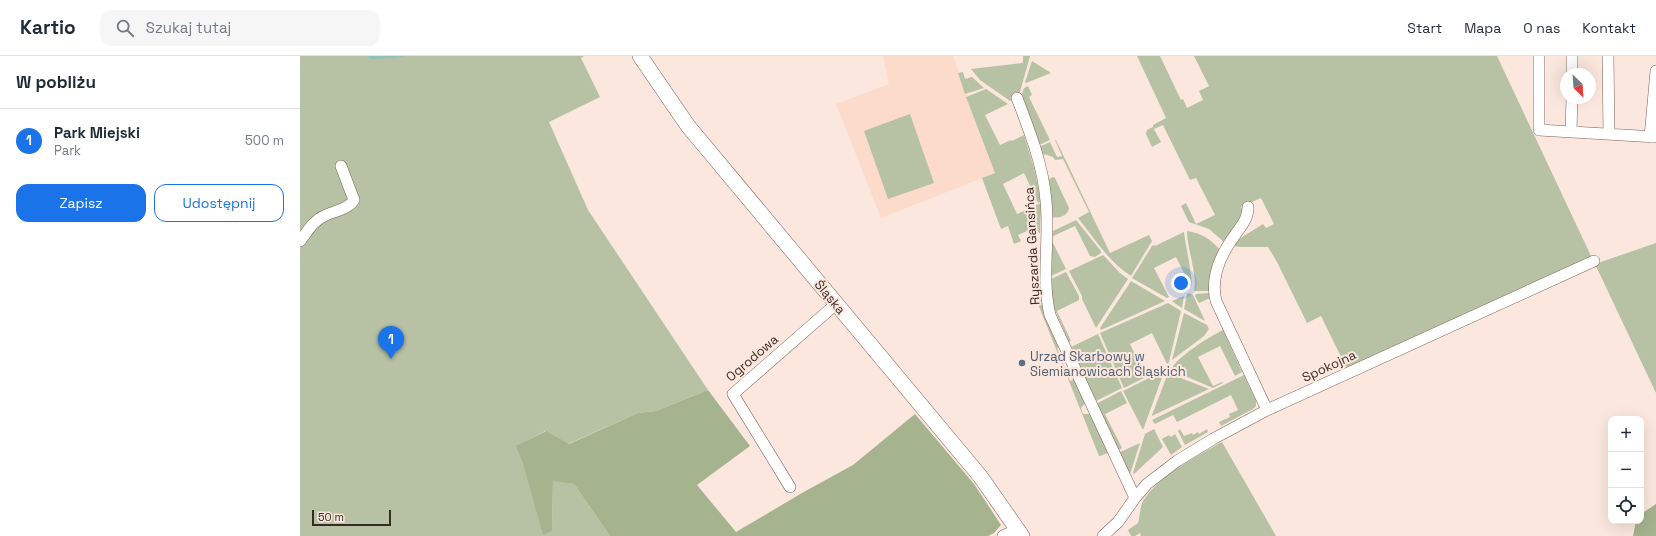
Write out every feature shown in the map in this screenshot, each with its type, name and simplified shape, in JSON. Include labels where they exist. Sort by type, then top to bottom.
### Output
[{"type":"main road","name":"Śląska","points":[[640,56],[688,126],[980,476],[1020,533]]},
{"type":"street","points":[[1539,56],[1539,130],[1653,137],[1656,71]]},
{"type":"street","points":[[1572,56],[1572,68]]},
{"type":"street","points":[[1608,56],[1608,134]]},
{"type":"street","name":"Ryszarda Gansińca","points":[[1017,98],[1036,148],[1045,194],[1047,227],[1046,295],[1050,315],[1135,498]]},
{"type":"street","points":[[1571,131],[1572,104]]},
{"type":"street","points":[[300,241],[311,226],[322,216],[351,205],[354,200],[341,166]]},
{"type":"street","points":[[1248,207],[1246,220],[1234,236],[1221,258],[1214,278],[1213,290],[1216,301],[1267,410]]},
{"type":"street","name":"Spokojna","points":[[1103,536],[1118,522],[1147,484],[1177,461],[1213,439],[1267,410],[1594,261]]},
{"type":"street","name":"Ogrodowa","points":[[790,486],[732,394],[836,304]]},
{"type":"street","points":[[1003,536],[1020,533]]},
{"type":"shaded area","points":[[883,56],[953,56],[995,173],[881,218],[836,104],[889,84]]},
{"type":"green space","points":[[300,56],[584,56],[581,58],[600,97],[549,122],[588,210],[708,390],[656,411],[638,413],[568,444],[545,431],[517,446],[552,530],[553,480],[574,484],[610,536],[300,536]]},
{"type":"green space","points":[[1023,56],[1030,56],[1020,92],[1010,101],[980,80],[971,69],[1023,63]]},
{"type":"green space","points":[[1137,56],[1160,56],[1181,100],[1183,99],[1187,108],[1203,100],[1199,91],[1209,86],[1194,56],[1497,56],[1591,256],[1347,369],[1321,316],[1307,323],[1268,247],[1234,246],[1239,239],[1263,224],[1266,228],[1274,224],[1261,198],[1241,207],[1244,215],[1224,242],[1209,229],[1189,222],[1181,206],[1186,203],[1196,224],[1215,215],[1196,178],[1190,180],[1163,125],[1154,129],[1161,142],[1152,147],[1146,134],[1147,130],[1166,118]]},
{"type":"green space","points":[[1032,61],[1051,73],[1026,83],[1025,82]]},
{"type":"green space","points":[[963,72],[965,79],[972,77],[984,88],[965,94],[958,73]]},
{"type":"green space","points":[[1028,86],[1032,95],[1029,97],[1050,140],[1039,145],[1022,94],[1024,88]]},
{"type":"green space","points":[[986,89],[1008,104],[985,115],[1000,145],[1024,135],[1034,168],[1041,201],[1038,203],[1024,173],[1003,184],[1017,214],[1041,203],[1040,233],[1036,227],[1018,235],[1021,241],[1014,244],[1008,226],[1001,229],[982,178],[995,173],[966,97]]},
{"type":"green space","points":[[910,114],[934,183],[888,199],[864,131]]},
{"type":"green space","points":[[1055,140],[1110,253],[1149,235],[1152,241],[1131,276],[1109,257],[1078,218],[1089,212],[1063,159],[1055,160],[1053,157],[1044,154],[1043,157],[1039,147],[1050,142],[1057,157],[1062,156]]},
{"type":"green space","points":[[1053,177],[1055,178],[1069,208],[1065,215],[1057,218],[1051,217],[1049,179]]},
{"type":"green space","points":[[1076,220],[1101,251],[1101,253],[1095,257],[1090,256],[1075,226],[1051,237],[1053,231]]},
{"type":"green space","points":[[1187,231],[1197,233],[1205,237],[1220,250],[1211,277],[1209,291],[1194,291],[1195,278]]},
{"type":"green space","points":[[1184,232],[1192,284],[1191,287],[1176,257],[1154,268],[1169,297],[1167,298],[1132,278],[1152,246],[1155,246]]},
{"type":"green space","points":[[1051,239],[1066,269],[1051,276]]},
{"type":"green space","points":[[1656,243],[1656,393],[1595,264]]},
{"type":"green space","points":[[1103,255],[1120,273],[1128,279],[1096,328],[1069,271]]},
{"type":"green space","points":[[1066,272],[1079,296],[1079,300],[1057,311],[1071,341],[1069,342],[1052,303],[1051,279]]},
{"type":"green space","points":[[1131,281],[1165,301],[1101,330],[1100,328]]},
{"type":"green space","points":[[1038,293],[1061,346],[1057,348],[1070,381],[1076,379],[1086,402],[1081,408],[1083,414],[1091,414],[1108,453],[1099,456],[1034,294]]},
{"type":"green space","points":[[1189,293],[1193,295],[1205,321],[1184,309],[1187,294]]},
{"type":"green space","points":[[1209,293],[1210,298],[1199,303],[1195,296],[1196,294]]},
{"type":"green space","points":[[1184,296],[1182,308],[1172,301]]},
{"type":"green space","points":[[1168,303],[1181,311],[1169,362],[1167,364],[1152,333],[1130,344],[1145,375],[1155,370],[1156,372],[1124,388],[1100,333]]},
{"type":"green space","points":[[1184,313],[1207,325],[1209,329],[1204,336],[1172,360]]},
{"type":"green space","points":[[1223,330],[1242,372],[1235,376],[1220,346],[1198,357],[1213,386],[1222,382],[1223,383],[1213,388],[1171,370],[1186,353]]},
{"type":"green space","points":[[1098,334],[1122,388],[1096,401],[1071,347]]},
{"type":"green space","points":[[1163,371],[1164,372],[1143,430],[1123,391]]},
{"type":"green space","points":[[1168,373],[1209,389],[1152,416],[1152,415]]},
{"type":"green space","points":[[1244,375],[1256,401],[1256,406],[1221,426],[1219,422],[1230,417],[1229,414],[1238,410],[1231,395],[1177,422],[1173,415],[1155,424],[1152,420]]},
{"type":"green space","points":[[708,390],[750,446],[697,485],[736,532],[853,465],[915,414],[974,484],[1001,525],[994,533],[988,536],[610,536],[574,484],[553,481],[552,531],[543,535],[523,463],[516,446],[546,431],[569,444],[638,413],[656,411]]},
{"type":"green space","points":[[1121,391],[1127,403],[1105,414],[1122,448],[1117,451],[1096,404]]},
{"type":"green space","points":[[1154,429],[1163,447],[1134,474],[1133,473],[1145,434]]},
{"type":"green space","points":[[1180,429],[1184,436],[1192,433],[1193,435],[1198,432],[1199,434],[1207,429],[1208,432],[1185,445],[1178,431]]},
{"type":"green space","points":[[1175,434],[1182,447],[1171,455],[1162,439],[1169,435],[1171,437]]},
{"type":"green space","points":[[1222,442],[1276,536],[1141,536],[1140,533],[1135,536],[1131,536],[1128,530],[1138,523],[1142,503],[1150,492],[1179,467]]},
{"type":"green space","points":[[1140,443],[1130,474],[1129,474],[1118,453]]},
{"type":"green space","points":[[1656,504],[1656,536],[1633,536],[1635,524],[1644,524],[1644,512]]},
{"type":"water","points":[[367,56],[404,56],[371,59]]},
{"type":"place","name":"Park Miejski","points":[[391,359]]},
{"type":"place","name":"Urząd Skarbowy w Siemianowicach Śląskich","points":[[1022,363]]}]
